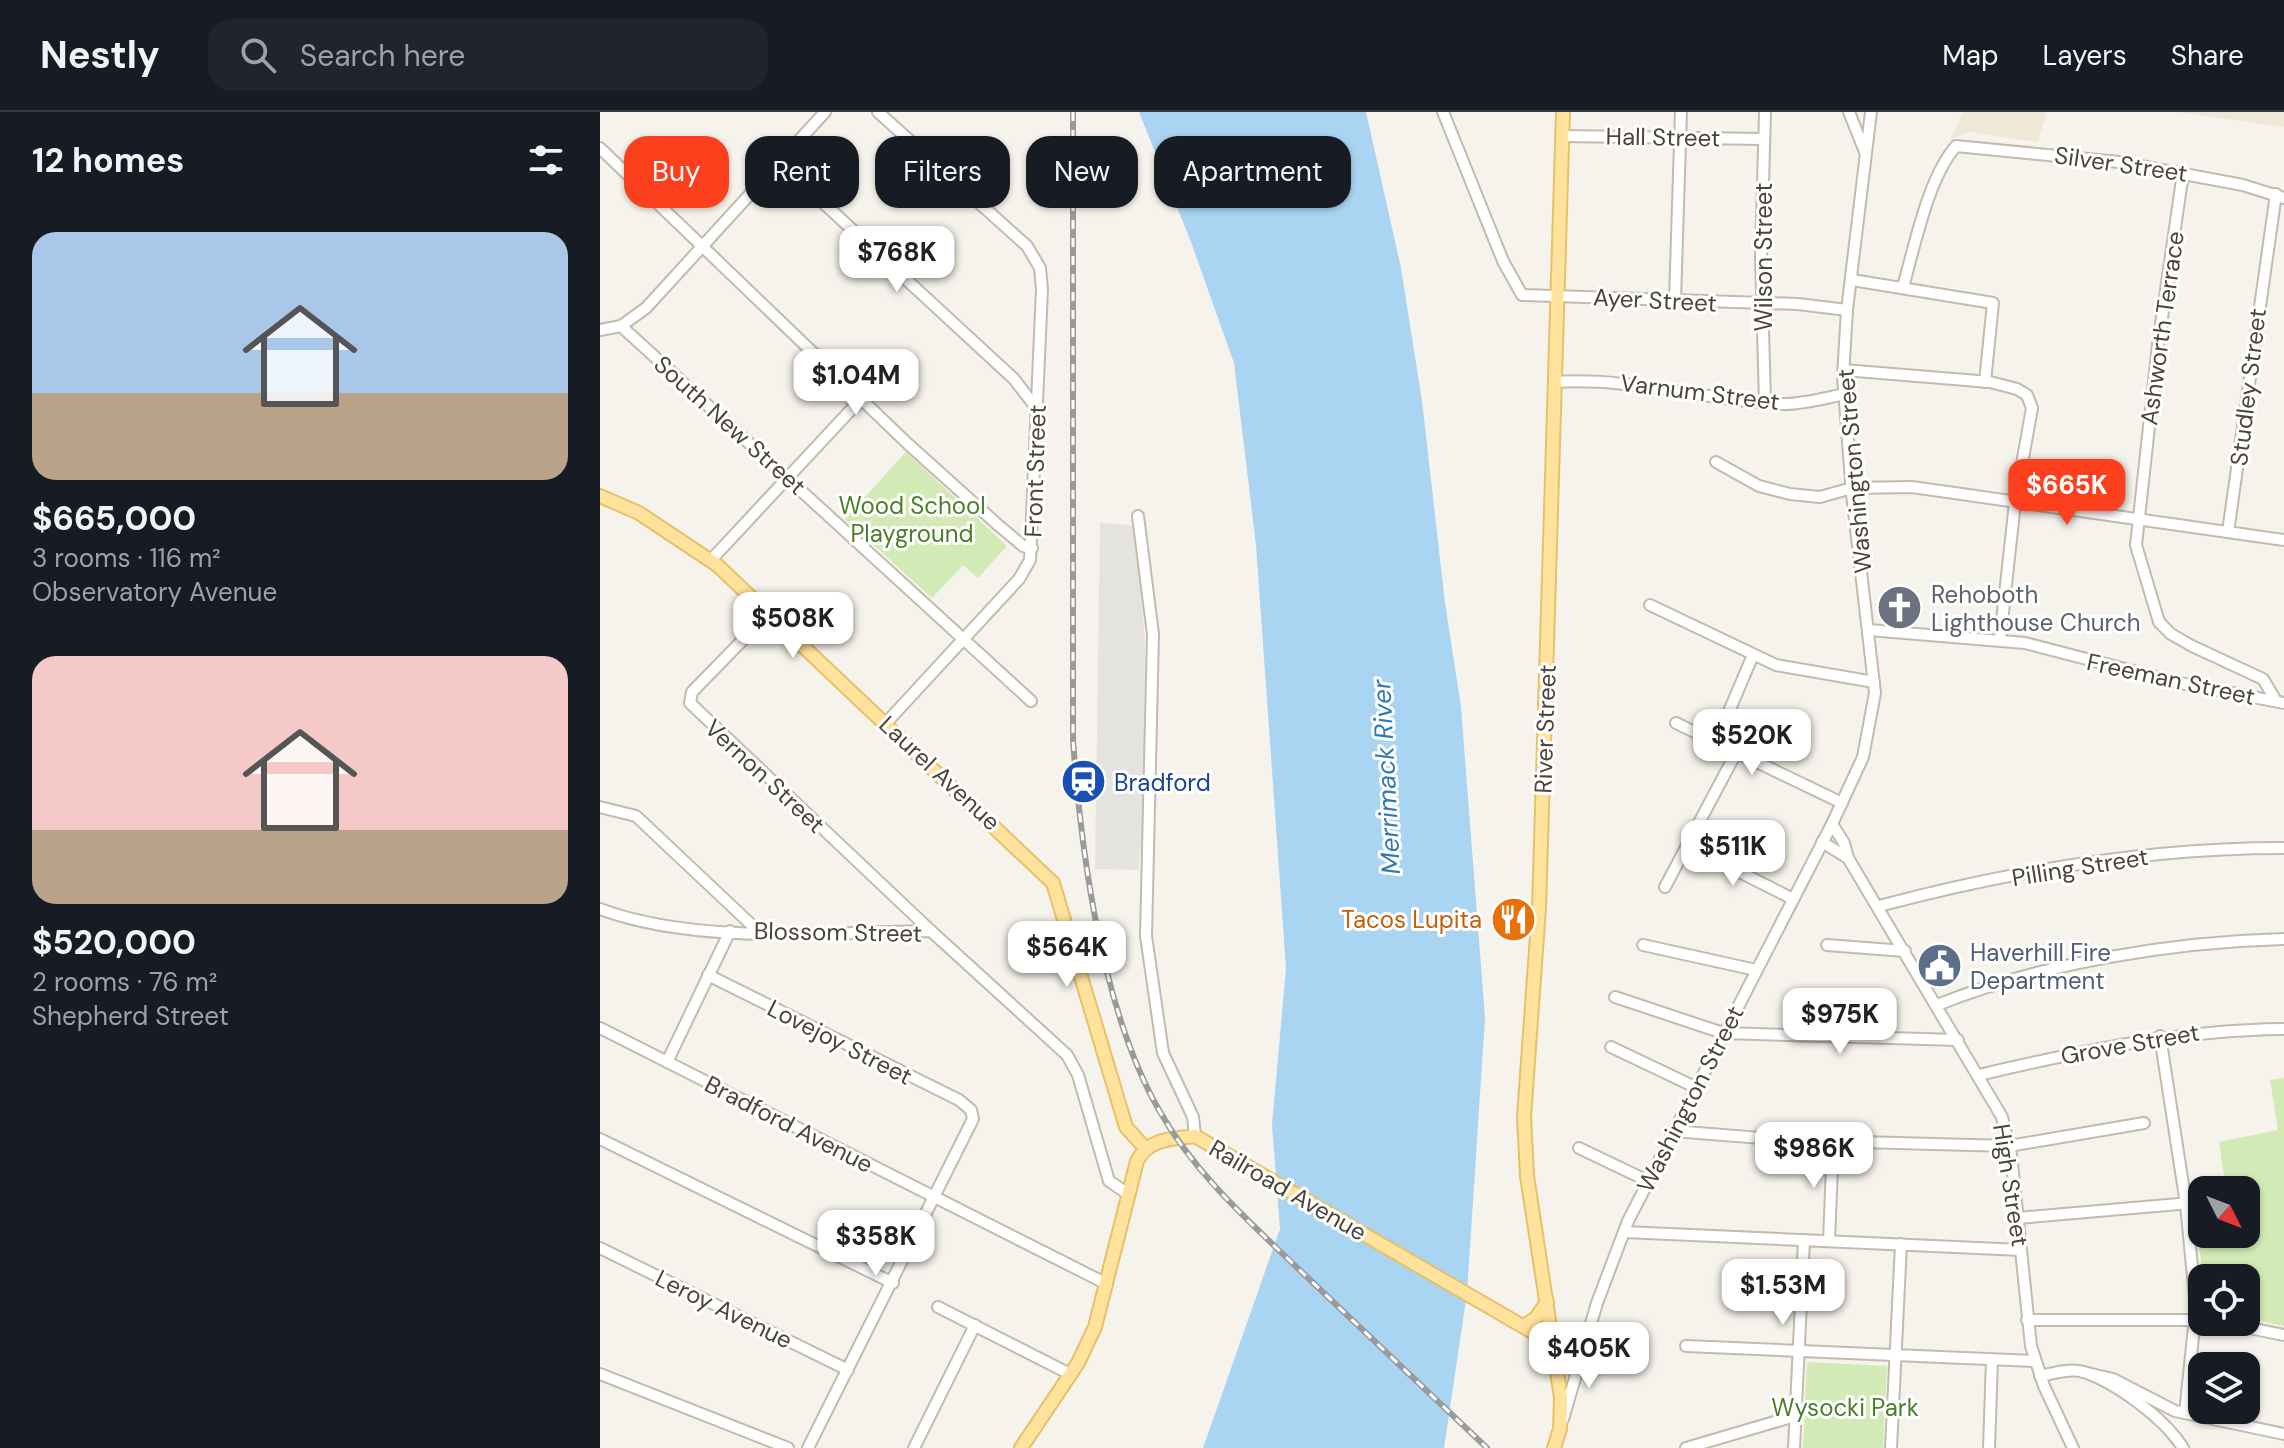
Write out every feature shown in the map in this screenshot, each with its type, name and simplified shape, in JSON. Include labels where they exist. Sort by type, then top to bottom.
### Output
[{"type":"main road","name":"River Street","points":[[1553,1344],[1527,1176],[1524,1117],[1539,908],[1563,112]]},
{"type":"main road","name":"Laurel Avenue","points":[[600,496],[648,518],[711,560],[1053,883],[1126,1127],[1145,1148]]},
{"type":"main road","points":[[1021,1448],[1089,1341],[1107,1284],[1137,1161],[1151,1143],[1199,1138]]},
{"type":"main road","name":"Railroad Avenue","points":[[1199,1138],[1553,1344]]},
{"type":"main road","points":[[1523,1326],[1537,1317],[1547,1302]]},
{"type":"main road","name":"Washington Street","points":[[1553,1344],[1561,1398],[1560,1429],[1554,1448]]},
{"type":"street","points":[[803,136],[825,112]]},
{"type":"street","name":"Front Street","points":[[878,112],[1017,236],[1038,261],[1042,289],[1030,560],[1019,579],[886,723]]},
{"type":"street","name":"Ayer Street","points":[[1443,112],[1513,283],[1522,295],[1761,303],[1847,310]]},
{"type":"street","points":[[1675,300],[1681,112]]},
{"type":"street","name":"Wilson Street","points":[[1765,112],[1761,303],[1765,402]]},
{"type":"street","points":[[1849,112],[1865,154]]},
{"type":"street","name":"Washington Street","points":[[1560,1429],[1585,1342],[1624,1232],[1695,1087],[1832,824],[1867,745],[1874,682],[1852,488],[1844,370],[1847,310],[1871,112]]},
{"type":"street","name":"Hall Street","points":[[1563,136],[1763,139]]},
{"type":"street","name":"Silver Street","points":[[1903,287],[1931,196],[1948,155],[1956,146],[2036,152],[2183,173],[2280,196]]},
{"type":"street","points":[[600,148],[700,248],[861,399],[998,525],[1023,546],[1032,548]]},
{"type":"street","name":"Ashworth Terrace","points":[[2183,173],[2136,545],[2159,622],[2192,646],[2263,679],[2280,702]]},
{"type":"street","name":"Studley Street","points":[[2228,532],[2280,196]]},
{"type":"street","points":[[600,330],[621,326],[646,308],[745,199]]},
{"type":"street","points":[[829,208],[1014,379],[1037,409]]},
{"type":"street","points":[[1852,280],[1993,303],[1985,382]]},
{"type":"street","name":"South New Street","points":[[621,326],[1031,701]]},
{"type":"street","points":[[1844,370],[1985,382],[2017,389],[2027,395],[2032,408],[2015,503],[2000,639]]},
{"type":"street","name":"Varnum Street","points":[[1555,382],[1590,380],[1658,386],[1785,404],[1845,394]]},
{"type":"street","points":[[711,560],[861,399]]},
{"type":"street","points":[[1716,462],[1759,486],[1790,494],[1820,497],[1852,488],[1912,487],[2284,540]]},
{"type":"street","name":"Railroad Avenue","points":[[1138,516],[1153,634],[1146,936],[1163,1053],[1193,1117],[1199,1138]]},
{"type":"street","points":[[1650,605],[1789,669],[1874,682]]},
{"type":"street","name":"Vernon Street","points":[[769,613],[692,692],[690,703],[931,931]]},
{"type":"street","name":"Freeman Street","points":[[1869,630],[2000,639],[2175,682],[2280,702]]},
{"type":"street","points":[[1716,742],[1753,655]]},
{"type":"street","points":[[1676,723],[1842,803]]},
{"type":"street","points":[[1665,887],[1737,751]]},
{"type":"street","points":[[600,807],[636,816],[758,931]]},
{"type":"street","name":"High Street","points":[[1832,824],[1844,843],[1848,858],[2002,1117],[2009,1146],[2027,1320],[2035,1361],[2073,1448]]},
{"type":"street","name":"High Street","points":[[1822,842],[1848,858]]},
{"type":"street","points":[[1688,846],[1793,899]]},
{"type":"street","name":"Pilling Street","points":[[1879,906],[1968,885],[2112,860],[2284,848]]},
{"type":"street","name":"Blossom Street","points":[[600,909],[635,922],[668,928],[931,931],[1067,1055],[1078,1075],[1109,1181],[1128,1194]]},
{"type":"street","points":[[667,1062],[730,931]]},
{"type":"street","points":[[1937,1005],[2012,978],[2104,957],[2284,939]]},
{"type":"street","points":[[1643,945],[1756,970]]},
{"type":"street","points":[[1827,945],[1905,951]]},
{"type":"street","name":"Lovejoy Street","points":[[708,975],[959,1100],[971,1110],[970,1130],[936,1198]]},
{"type":"street","points":[[1615,997],[1723,1033],[1958,1040]]},
{"type":"street","name":"Bradford Avenue","points":[[600,1028],[1107,1284]]},
{"type":"street","name":"Grove Street","points":[[1979,1075],[2072,1052],[2160,1036],[2215,1030],[2284,1029]]},
{"type":"street","points":[[2160,1036],[2192,1264]]},
{"type":"street","points":[[1611,1047],[1695,1087]]},
{"type":"street","points":[[1673,1131],[1833,1141],[2009,1146],[2144,1123]]},
{"type":"street","points":[[600,1139],[893,1283]]},
{"type":"street","points":[[1829,1241],[1833,1141]]},
{"type":"street","points":[[1579,1148],[1648,1181]]},
{"type":"street","points":[[808,1448],[936,1198]]},
{"type":"street","points":[[2018,1218],[2186,1204]]},
{"type":"street","points":[[1624,1232],[2021,1250]]},
{"type":"street","points":[[1794,1448],[1804,1240]]},
{"type":"street","points":[[1891,1448],[1901,1244]]},
{"type":"street","name":"Leroy Avenue","points":[[600,1248],[848,1370]]},
{"type":"street","points":[[938,1307],[1070,1374]]},
{"type":"street","points":[[2027,1320],[2188,1319]]},
{"type":"street","points":[[914,1448],[975,1325]]},
{"type":"street","points":[[2260,1330],[2284,1335]]},
{"type":"street","points":[[2185,1413],[2196,1336]]},
{"type":"street","points":[[1553,1344],[1564,1350],[1585,1342]]},
{"type":"street","points":[[1686,1346],[2035,1361]]},
{"type":"street","points":[[1989,1448],[1992,1360]]},
{"type":"street","points":[[2083,1372],[2156,1417],[2183,1448]]},
{"type":"street","points":[[2040,1376],[2083,1372],[2113,1379],[2185,1413],[2284,1434]]},
{"type":"street","points":[[600,1374],[788,1448]]},
{"type":"street","points":[[1686,1448],[1795,1416]]},
{"type":"shaded area","points":[[1963,112],[2047,112],[2038,142],[1969,132],[1950,140]]},
{"type":"shaded area","points":[[2176,112],[2284,112],[2284,127]]},
{"type":"shaded area","points":[[1100,523],[1131,525],[1136,531],[1145,641],[1143,831],[1138,870],[1095,869]]},
{"type":"green space","name":"Wood School Playground","points":[[906,452],[1007,546],[978,578],[963,565],[932,598],[845,519]]},
{"type":"green space","points":[[2284,1078],[2284,1326],[2260,1321],[2260,1264],[2201,1264],[2199,1248],[2260,1248],[2260,1176],[2224,1176],[2219,1142],[2278,1130],[2270,1080]]},
{"type":"green space","name":"Wysocki Park","points":[[1807,1362],[1887,1366],[1883,1448],[1803,1448]]},
{"type":"water","name":"Merrimack River","points":[[1139,112],[1366,112],[1401,268],[1422,401],[1445,603],[1461,707],[1485,1018],[1467,1293],[1444,1448],[1203,1448],[1280,1229],[1272,1125],[1286,968],[1256,545],[1234,363],[1177,208],[1351,208],[1351,136],[1154,136],[1154,150]]},
{"type":"railway","points":[[1073,112],[1073,740],[1089,881],[1109,979],[1123,1026],[1139,1070],[1159,1110],[1208,1178],[1266,1238],[1487,1448]]},
{"type":"place","name":"Rehoboth Lighthouse Church","points":[[1900,608]]},
{"type":"place","name":"Bradford","points":[[1083,782]]},
{"type":"place","name":"Tacos Lupita","points":[[1513,919]]},
{"type":"place","name":"Haverhill Fire Department","points":[[1939,966]]}]
